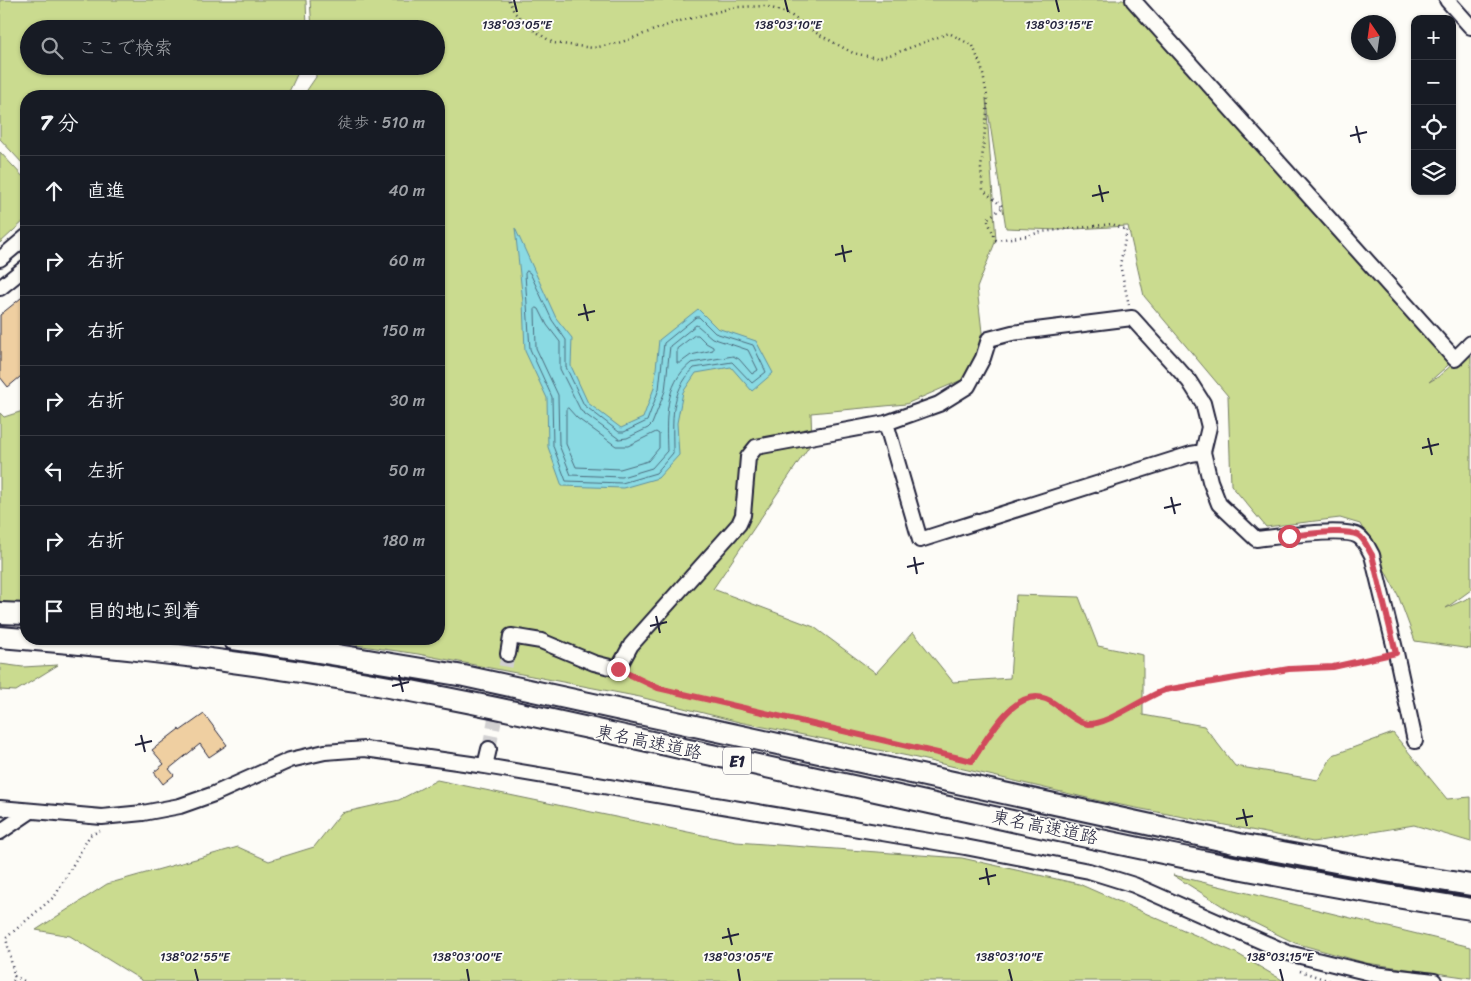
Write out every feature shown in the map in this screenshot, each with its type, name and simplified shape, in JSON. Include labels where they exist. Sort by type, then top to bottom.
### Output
[{"type":"highway","points":[[0,613],[20,614]]},
{"type":"highway","name":"東名高速道路","points":[[0,637],[20,639]]},
{"type":"highway","name":"東名高速道路","points":[[82,645],[175,654],[292,671],[460,701],[1106,840],[1381,895],[1471,909]]},
{"type":"highway","name":"東名高速道路","points":[[274,645],[464,676],[1230,842],[1471,885]]},
{"type":"street","points":[[1133,0],[1455,359],[1471,343]]},
{"type":"street","points":[[1447,0],[1471,27]]},
{"type":"street","points":[[0,259],[20,242]]},
{"type":"street","points":[[0,288],[20,272]]},
{"type":"street","points":[[508,654],[511,636],[541,641],[594,663],[618,669],[631,645],[739,524],[743,515],[748,457],[756,447],[886,423],[939,404],[968,386],[983,358],[989,339],[1012,333],[1132,318],[1189,381],[1203,403],[1209,427],[1203,452],[1210,481],[1219,504],[1256,539],[1336,532],[1357,535],[1364,541],[1372,555],[1396,653],[1414,741]]},
{"type":"street","points":[[886,423],[920,540],[1190,454],[1203,452]]},
{"type":"street","points":[[0,808],[102,817],[143,813],[180,806],[221,791],[290,760],[325,752],[365,749],[485,766],[965,847],[1089,871],[1134,885],[1288,953],[1326,964],[1374,974],[1434,981]]},
{"type":"street","points":[[485,766],[489,749]]},
{"type":"street","points":[[0,832],[31,812]]},
{"type":"path","points":[[509,0],[514,12],[528,26],[553,44],[593,48],[622,42],[676,22],[736,7],[766,6],[789,14],[818,34],[853,53],[877,58],[949,33],[954,34],[973,46],[982,69],[988,101],[981,169],[983,190],[1003,207],[987,220],[996,240],[1041,232],[1112,224],[1127,230],[1120,265],[1132,318]]},
{"type":"path","points":[[618,669],[658,688],[972,761],[1001,720],[1018,702],[1036,696],[1050,700],[1073,717],[1087,724],[1108,719],[1152,694],[1165,690],[1289,669],[1333,667],[1396,653]]},
{"type":"path","points":[[13,981],[14,976],[6,938],[55,896],[90,835],[108,828]]},
{"type":"path","points":[[14,976],[24,981]]},
{"type":"green space","points":[[0,0],[306,0],[307,20],[20,20],[20,75],[297,75],[290,90],[20,90],[20,161],[0,139]]},
{"type":"green space","points":[[310,0],[1133,0],[1455,359],[1429,382],[1438,377],[1471,348],[1471,590],[1446,608],[1471,597],[1471,649],[1415,641],[1398,595],[1360,524],[1340,518],[1266,527],[1231,485],[1228,396],[1144,296],[1128,226],[1057,230],[1006,228],[986,98],[996,240],[977,288],[983,341],[966,378],[906,404],[811,413],[812,442],[713,589],[814,627],[876,673],[913,632],[953,682],[1010,678],[1016,595],[1079,597],[1098,646],[1143,655],[1143,715],[1204,726],[1235,766],[1318,780],[1333,755],[1393,733],[1447,799],[1471,797],[1471,842],[1414,825],[1313,842],[1100,801],[908,756],[739,722],[640,697],[418,654],[356,645],[445,645],[445,90],[307,90],[316,75],[445,75],[445,20],[311,20]]},
{"type":"green space","points":[[0,152],[20,174],[20,225],[0,243]]},
{"type":"green space","points":[[20,412],[20,605],[0,605],[0,413],[4,417]]},
{"type":"green space","points":[[0,664],[23,667],[58,665],[16,691],[0,690]]},
{"type":"green space","points":[[437,780],[736,842],[962,858],[1079,884],[1236,953],[1284,981],[143,981],[70,936],[36,930],[107,884],[238,847],[269,861],[314,847],[341,813],[399,800]]},
{"type":"green space","points":[[1173,875],[1471,947],[1471,978],[1366,963],[1295,943],[1232,912]]},
{"type":"water","points":[[515,228],[556,318],[572,338],[571,366],[588,403],[621,428],[643,418],[654,388],[659,340],[698,309],[717,328],[756,341],[773,373],[752,391],[731,367],[696,373],[683,392],[677,423],[679,455],[658,478],[623,488],[562,486],[548,447],[547,398],[525,351],[523,302]]},
{"type":"building","points":[[20,299],[20,377],[8,387],[0,377],[0,315]]},
{"type":"building","points":[[204,714],[227,745],[209,757],[200,744],[169,769],[174,775],[163,784],[154,772],[164,764],[152,750],[179,729],[180,731]]},
{"type":"tunnel","points":[[489,749],[508,654]]},
{"type":"route","points":[[618,669],[658,688],[972,761],[1001,720],[1018,702],[1036,696],[1050,700],[1073,717],[1087,724],[1108,719],[1152,694],[1165,690],[1289,669],[1333,667],[1396,653],[1372,555],[1364,541],[1357,535],[1336,532],[1289,536]]}]
